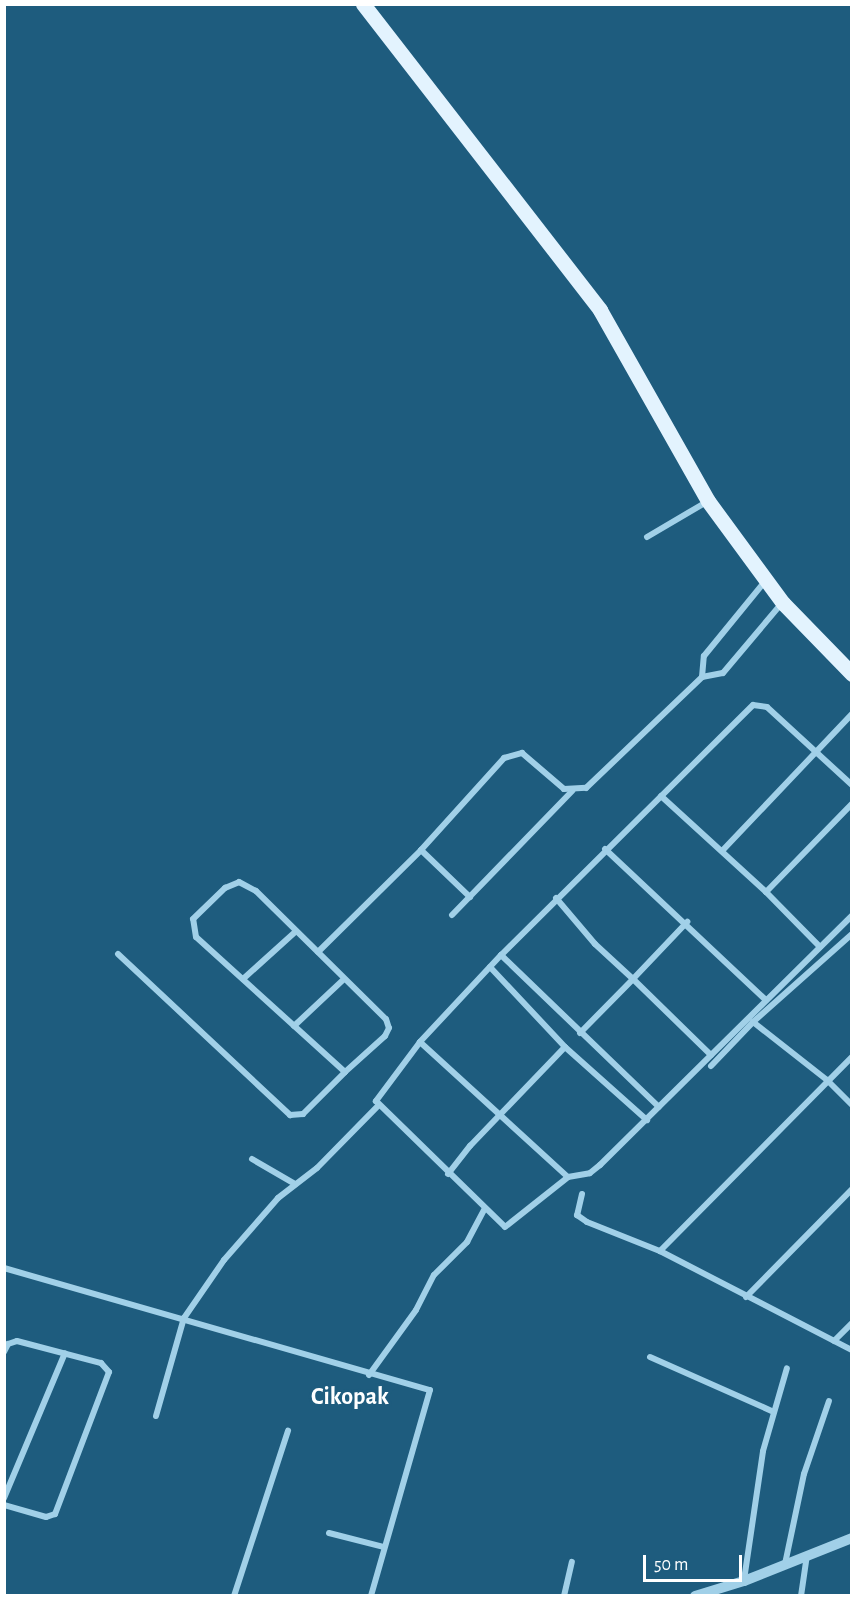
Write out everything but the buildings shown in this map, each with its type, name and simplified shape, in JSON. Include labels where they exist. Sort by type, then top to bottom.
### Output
[{"type":"main road","points":[[363,4],[600,310],[708,501],[783,603],[852,674]]},
{"type":"street","points":[[647,537],[708,501]]},
{"type":"street","points":[[702,677],[704,656],[766,579]]},
{"type":"street","points":[[318,952],[421,850],[466,796],[513,754],[522,753],[533,760],[564,789],[586,788],[702,677],[723,673],[783,603]]},
{"type":"street","points":[[156,1416],[184,1318],[254,1223],[295,1184],[317,1168],[378,1106],[380,1091],[420,1042],[556,898],[737,718],[758,703],[852,785]]},
{"type":"street","points":[[722,851],[852,714]]},
{"type":"street","points":[[452,915],[572,790]]},
{"type":"street","points":[[661,796],[766,892],[820,947]]},
{"type":"street","points":[[766,892],[852,804]]},
{"type":"street","points":[[605,849],[687,922],[766,1000]]},
{"type":"street","points":[[421,850],[470,897]]},
{"type":"street","points":[[118,954],[290,1115],[303,1114],[385,1036],[389,1028],[386,1019],[343,980],[318,952],[294,933],[245,883],[225,888],[193,919],[191,925],[196,937],[345,1072]]},
{"type":"street","points":[[556,898],[596,944],[711,1055]]},
{"type":"street","points":[[378,1106],[505,1227],[568,1177],[590,1173],[647,1120],[852,916]]},
{"type":"street","points":[[580,1033],[687,922]]},
{"type":"street","points":[[243,978],[294,933]]},
{"type":"street","points":[[711,1066],[753,1022],[852,934]]},
{"type":"street","points":[[501,955],[659,1107]]},
{"type":"street","points":[[490,968],[565,1047],[647,1120]]},
{"type":"street","points":[[294,1026],[343,980]]},
{"type":"street","points":[[753,1022],[827,1080],[852,1105]]},
{"type":"street","points":[[420,1042],[568,1177]]},
{"type":"street","points":[[448,1174],[565,1047]]},
{"type":"street","points":[[660,1251],[852,1057]]},
{"type":"street","points":[[252,1159],[295,1184]]},
{"type":"street","points":[[746,1297],[852,1190]]},
{"type":"street","points":[[582,1194],[577,1215],[587,1222],[660,1251],[852,1350]]},
{"type":"street","points":[[369,1375],[416,1310],[434,1275],[467,1242],[485,1208]]},
{"type":"street","points":[[4,1268],[184,1318],[369,1375],[430,1390],[371,1596]]},
{"type":"street","points":[[834,1341],[852,1323]]},
{"type":"street","points":[[4,1352],[8,1344],[17,1341],[101,1363],[109,1372],[59,1508],[46,1517],[4,1505]]},
{"type":"street","points":[[4,1498],[65,1353]]},
{"type":"street","points":[[650,1357],[772,1411]]},
{"type":"street","points":[[744,1581],[772,1411],[787,1368]]},
{"type":"street","points":[[785,1564],[804,1474],[829,1401]]},
{"type":"street","points":[[234,1596],[288,1431]]},
{"type":"street","points":[[329,1533],[384,1547]]},
{"type":"street","points":[[695,1596],[744,1581],[852,1538]]},
{"type":"street","points":[[801,1596],[807,1555]]},
{"type":"street","points":[[564,1596],[572,1562]]},
{"type":"district","name":"Cikopak","points":[[350,1398]]}]
